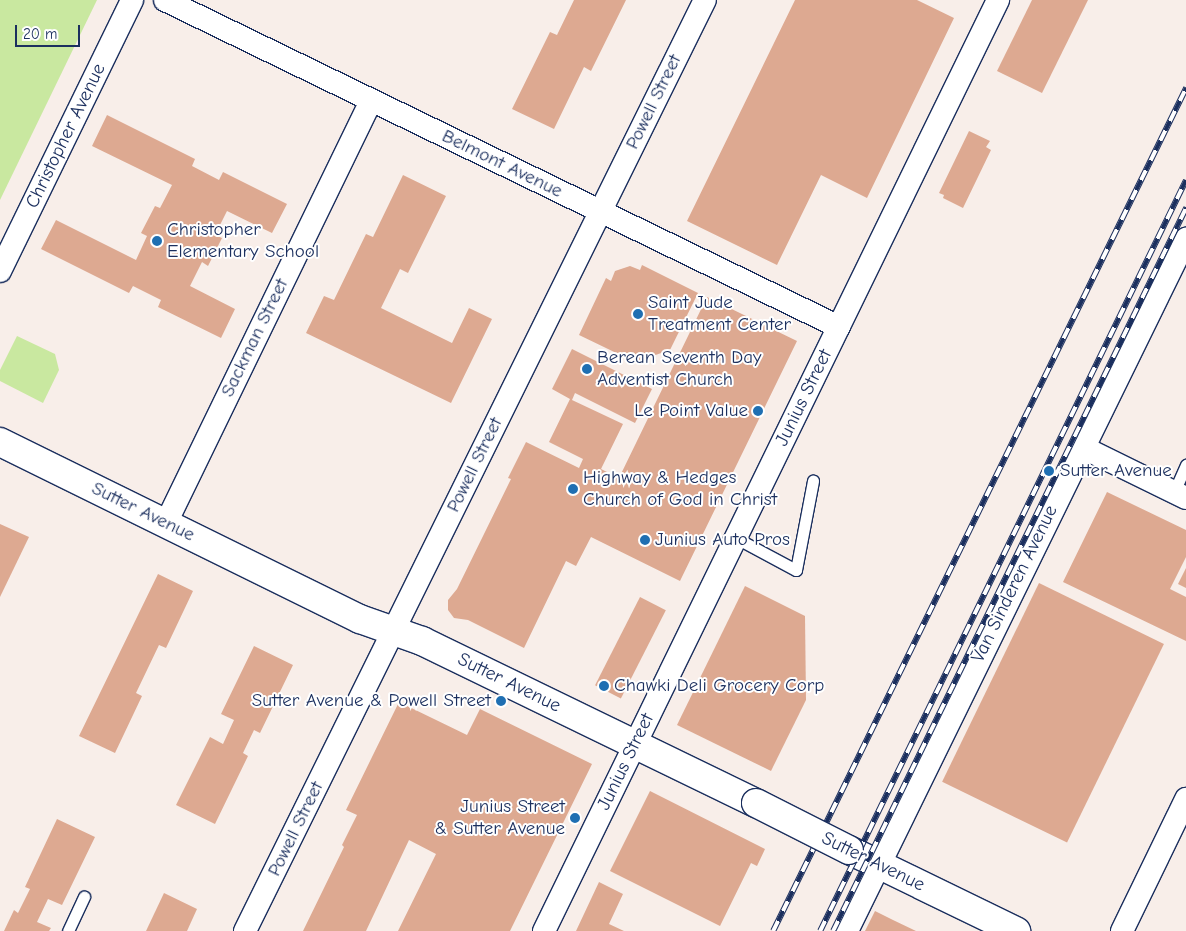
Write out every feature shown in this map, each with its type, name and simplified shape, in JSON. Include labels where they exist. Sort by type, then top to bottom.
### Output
[{"type":"street","name":"Christopher Avenue","points":[[0,271],[132,0]]},
{"type":"street","name":"Belmont Avenue","points":[[165,0],[839,327]]},
{"type":"street","name":"Powell Street","points":[[246,931],[705,0]]},
{"type":"street","name":"Junius Street","points":[[544,931],[998,0]]},
{"type":"street","name":"Sackman Street","points":[[166,523],[371,100]]},
{"type":"street","name":"Van Sinderen Avenue","points":[[847,931],[1082,447],[1186,239]]},
{"type":"street","name":"Sutter Avenue","points":[[0,442],[360,619],[422,641],[756,803],[879,866],[1016,931]]},
{"type":"street","points":[[1082,447],[1180,495]]},
{"type":"street","points":[[1122,931],[1186,799]]},
{"type":"lane","points":[[1180,495],[1186,465]]},
{"type":"lane","points":[[736,538],[796,570],[813,481]]},
{"type":"lane","points":[[68,931],[84,896]]},
{"type":"green space","points":[[0,0],[97,0],[0,200]]},
{"type":"green space","points":[[17,336],[55,354],[59,370],[43,403],[0,381],[0,370]]},
{"type":"building","points":[[574,0],[626,0],[591,71],[584,67],[554,129],[512,109],[550,32],[557,35]]},
{"type":"building","points":[[795,0],[917,0],[954,18],[867,198],[821,175],[777,265],[687,221]]},
{"type":"building","points":[[1032,0],[1088,0],[1042,93],[997,71]]},
{"type":"building","points":[[107,115],[195,159],[192,166],[219,180],[223,172],[287,204],[272,233],[227,211],[215,235],[222,238],[208,266],[202,262],[190,286],[235,309],[221,338],[158,307],[161,300],[133,286],[129,293],[41,249],[56,220],[136,260],[147,236],[141,233],[155,206],[160,208],[172,185],[92,146]]},
{"type":"building","points":[[969,131],[990,141],[986,147],[991,150],[963,208],[943,198],[944,195],[939,193]]},
{"type":"building","points":[[403,175],[446,196],[408,273],[400,269],[381,308],[452,343],[469,308],[492,319],[451,403],[306,333],[324,296],[334,300],[366,234],[373,237]]},
{"type":"building","name":"Saint Jude Treatment Center","points":[[642,265],[698,293],[670,350],[635,362],[579,335],[606,278],[611,281],[615,271],[630,266],[640,270]]},
{"type":"building","points":[[707,297],[797,341],[680,581],[591,537],[576,566],[566,561],[524,648],[468,620],[454,618],[448,610],[448,600],[457,589],[511,479],[508,478],[526,442],[579,468],[583,459],[549,442],[570,399],[552,389],[572,349],[652,389],[635,423],[575,393],[572,400],[623,424],[601,469],[619,478]]},
{"type":"building","points":[[1107,492],[1186,530],[1186,557],[1170,589],[1186,597],[1186,641],[1063,582]]},
{"type":"building","points":[[0,524],[29,537],[0,597]]},
{"type":"building","points":[[1186,568],[1186,588],[1178,584]]},
{"type":"building","points":[[158,574],[193,591],[166,648],[159,645],[136,693],[142,696],[115,753],[79,736]]},
{"type":"building","points":[[1039,583],[1164,644],[1067,843],[942,782]]},
{"type":"building","points":[[745,586],[805,616],[806,700],[771,771],[677,725]]},
{"type":"building","points":[[640,597],[666,610],[621,698],[595,685]]},
{"type":"building","points":[[254,646],[293,665],[260,733],[254,730],[243,753],[248,756],[215,824],[176,805],[210,737],[223,744],[234,720],[221,714]]},
{"type":"building","points":[[399,702],[467,735],[480,709],[592,764],[510,931],[398,931],[436,854],[409,840],[366,931],[303,931],[344,847],[342,845],[357,815],[346,810]]},
{"type":"building","points":[[650,791],[765,849],[757,866],[751,863],[720,926],[610,871]]},
{"type":"building","points":[[57,819],[95,837],[62,905],[48,899],[37,922],[51,928],[49,931],[4,931],[14,910],[18,913],[30,889],[25,887]]},
{"type":"building","points":[[599,882],[623,894],[609,924],[624,931],[576,931]]},
{"type":"building","points":[[164,893],[197,909],[187,931],[146,931]]},
{"type":"building","points":[[875,911],[893,920],[916,931],[865,931]]},
{"type":"railway","points":[[773,931],[1186,88]]},
{"type":"railway","points":[[820,931],[1186,180]]},
{"type":"railway","points":[[833,931],[1186,208]]},
{"type":"place","name":"Christopher Elementary School","points":[[157,241]]},
{"type":"place","name":"Saint Jude Treatment Center","points":[[638,314]]},
{"type":"place","name":"Berean Seventh Day Adventist Church","points":[[587,369]]},
{"type":"place","name":"Le Point Value","points":[[758,411]]},
{"type":"place","name":"Sutter Avenue","points":[[1049,471]]},
{"type":"place","name":"Highway & Hedges Church of God in Christ","points":[[573,489]]},
{"type":"place","name":"Junius Auto Pros","points":[[645,540]]},
{"type":"place","name":"Chawki Deli Grocery Corp","points":[[604,686]]},
{"type":"place","name":"Sutter Avenue & Powell Street","points":[[501,701]]},
{"type":"place","name":"Junius Street & Sutter Avenue","points":[[575,818]]}]
